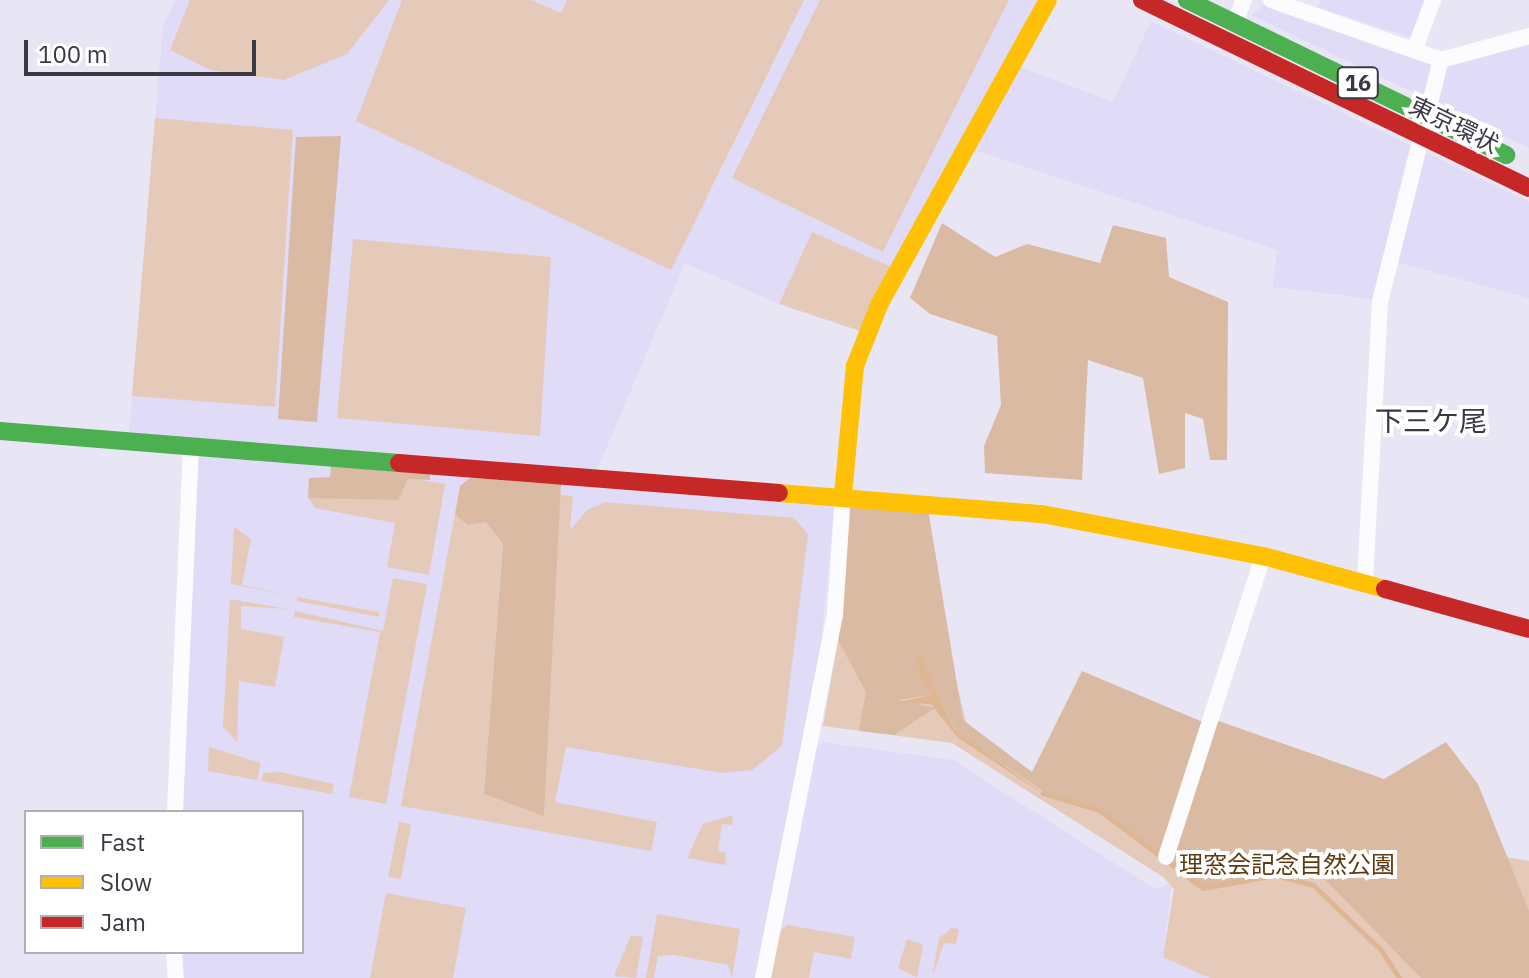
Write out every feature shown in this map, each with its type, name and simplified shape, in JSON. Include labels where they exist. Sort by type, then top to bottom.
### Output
[{"type":"main road","points":[[843,495],[855,366],[880,303],[1048,0]]},
{"type":"main road","name":"東京環状","points":[[1142,0],[1529,188]]},
{"type":"main road","name":"東京環状","points":[[1187,0],[1529,166]]},
{"type":"main road","points":[[0,431],[843,495],[1069,517],[1263,556],[1365,581],[1529,629]]},
{"type":"street","points":[[1235,23],[1244,0]]},
{"type":"street","points":[[1271,0],[1416,46],[1441,60],[1529,36]]},
{"type":"street","points":[[1416,46],[1433,0]]},
{"type":"street","points":[[1365,581],[1380,302],[1421,136],[1423,115],[1441,60]]},
{"type":"street","points":[[175,810],[191,446]]},
{"type":"street","points":[[763,978],[835,615],[843,495]]},
{"type":"street","points":[[1166,857],[1263,556]]},
{"type":"street","points":[[174,954],[176,978]]},
{"type":"shaded area","points":[[176,0],[1038,0],[891,267],[812,233],[779,304],[685,263],[597,470],[129,433],[163,26]]},
{"type":"shaded area","points":[[1321,0],[1428,0],[1415,39],[1317,7]]},
{"type":"shaded area","points":[[1265,4],[1433,63],[1423,97],[1251,15]]},
{"type":"shaded area","points":[[1151,21],[1410,145],[1372,299],[1273,287],[1277,250],[971,149],[1018,66],[1113,102]]},
{"type":"shaded area","points":[[1529,45],[1529,148],[1433,102],[1447,67]]},
{"type":"shaded area","points":[[341,136],[317,422],[278,419],[296,137]]},
{"type":"shaded area","points":[[1423,151],[1529,202],[1529,298],[1396,262]]},
{"type":"shaded area","points":[[942,223],[995,257],[1027,244],[1100,263],[1113,225],[1166,238],[1169,277],[1228,302],[1227,460],[1210,460],[1203,419],[1185,413],[1185,468],[1159,474],[1143,378],[1088,360],[1082,480],[985,473],[984,446],[1001,405],[997,336],[930,314],[910,298]]},
{"type":"shaded area","points":[[201,456],[834,507],[820,657],[755,978],[179,978],[177,954],[304,954],[304,810],[179,810],[193,463]]},
{"type":"shaded area","points":[[331,466],[430,474],[430,480],[408,479],[398,500],[308,498],[309,478],[330,477]]},
{"type":"shaded area","points":[[470,478],[561,484],[544,816],[484,794],[503,544],[486,522],[467,525],[455,514],[460,486]]},
{"type":"shaded area","name":"理窓会記念自然公園","points":[[848,503],[928,509],[963,720],[1032,772],[1082,671],[1210,725],[1213,719],[1384,779],[1446,742],[1478,784],[1529,911],[1529,978],[1421,978],[1310,864],[1269,861],[1268,875],[1218,887],[1194,885],[1099,809],[1047,794],[958,734],[917,651],[932,695],[897,700],[935,708],[894,735],[859,731],[866,692],[838,640]]},
{"type":"shaded area","points":[[918,651],[955,730],[1046,796],[958,738],[931,704],[895,703],[932,695],[919,674]]},
{"type":"shaded area","points":[[823,742],[953,760],[1155,889],[1172,883],[1163,957],[1246,978],[770,978],[815,746]]},
{"type":"green space","points":[[190,0],[389,0],[347,54],[284,80],[211,70],[170,50]]},
{"type":"green space","points":[[402,0],[531,0],[561,13],[567,0],[804,0],[671,270],[356,121]]},
{"type":"green space","points":[[820,0],[1009,0],[883,252],[732,178]]},
{"type":"green space","points":[[155,118],[293,130],[275,407],[132,396]]},
{"type":"green space","points":[[812,232],[891,267],[860,331],[779,304]]},
{"type":"green space","points":[[353,239],[551,257],[540,436],[337,418]]},
{"type":"green space","points":[[408,478],[445,484],[429,575],[387,567],[395,523],[315,508],[308,498],[366,496]]},
{"type":"green space","points":[[560,495],[573,496],[570,530],[587,510],[605,502],[794,518],[808,534],[782,746],[752,770],[722,773],[566,747],[555,802],[657,822],[651,851],[401,806],[455,514],[467,525],[486,522],[503,543],[484,794],[544,815]]},
{"type":"green space","points":[[234,527],[251,539],[242,585],[288,595],[231,584]]},
{"type":"green space","name":"理窓会記念自然公園","points":[[937,562],[948,649],[968,730],[1038,776],[1529,861],[1529,978],[1210,978],[1163,957],[1174,889],[1163,877],[952,743],[823,726],[838,640]]},
{"type":"green space","points":[[393,578],[427,584],[386,804],[349,797],[380,632],[294,617],[295,611],[383,631]]},
{"type":"green space","points":[[297,597],[379,612],[379,617],[297,601]]},
{"type":"green space","points":[[230,599],[287,609],[241,606],[241,629],[284,637],[275,687],[239,681],[237,742],[223,727]]},
{"type":"green space","points":[[209,747],[261,763],[257,780],[208,771]]},
{"type":"green space","points":[[280,772],[334,784],[332,794],[261,781],[263,773]]},
{"type":"green space","points":[[733,815],[732,825],[722,824],[718,851],[726,853],[725,865],[687,858],[703,824]]},
{"type":"green space","points":[[399,822],[411,824],[401,879],[388,877]]},
{"type":"green space","points":[[386,893],[466,908],[453,978],[370,978]]},
{"type":"green space","points":[[657,914],[740,929],[732,978],[728,965],[674,955],[658,956],[654,978],[646,978]]},
{"type":"green space","points":[[787,925],[855,937],[851,959],[814,952],[809,978],[770,978],[779,932]]},
{"type":"green space","points":[[952,928],[959,929],[956,944],[944,943],[932,978],[939,938]]},
{"type":"green space","points":[[631,935],[643,937],[636,978],[614,976]]},
{"type":"green space","points":[[907,939],[923,945],[917,978],[898,968]]},
{"type":"waterway","points":[[1043,793],[1099,810],[1203,888],[1276,875],[1313,885],[1381,950],[1399,978]]},
{"type":"traffic: fast","points":[[1187,0],[1506,155]]},
{"type":"traffic: fast","points":[[0,431],[399,463]]},
{"type":"traffic: slow","points":[[843,495],[855,366],[880,303],[1048,0]]},
{"type":"traffic: slow","points":[[779,493],[1042,514],[1263,556],[1385,589]]},
{"type":"traffic: jam","points":[[1142,0],[1529,188]]},
{"type":"traffic: jam","points":[[399,463],[779,493]]},
{"type":"traffic: jam","points":[[1385,589],[1529,629]]},
{"type":"district","name":"下三ケ尾","points":[[1431,421]]}]
